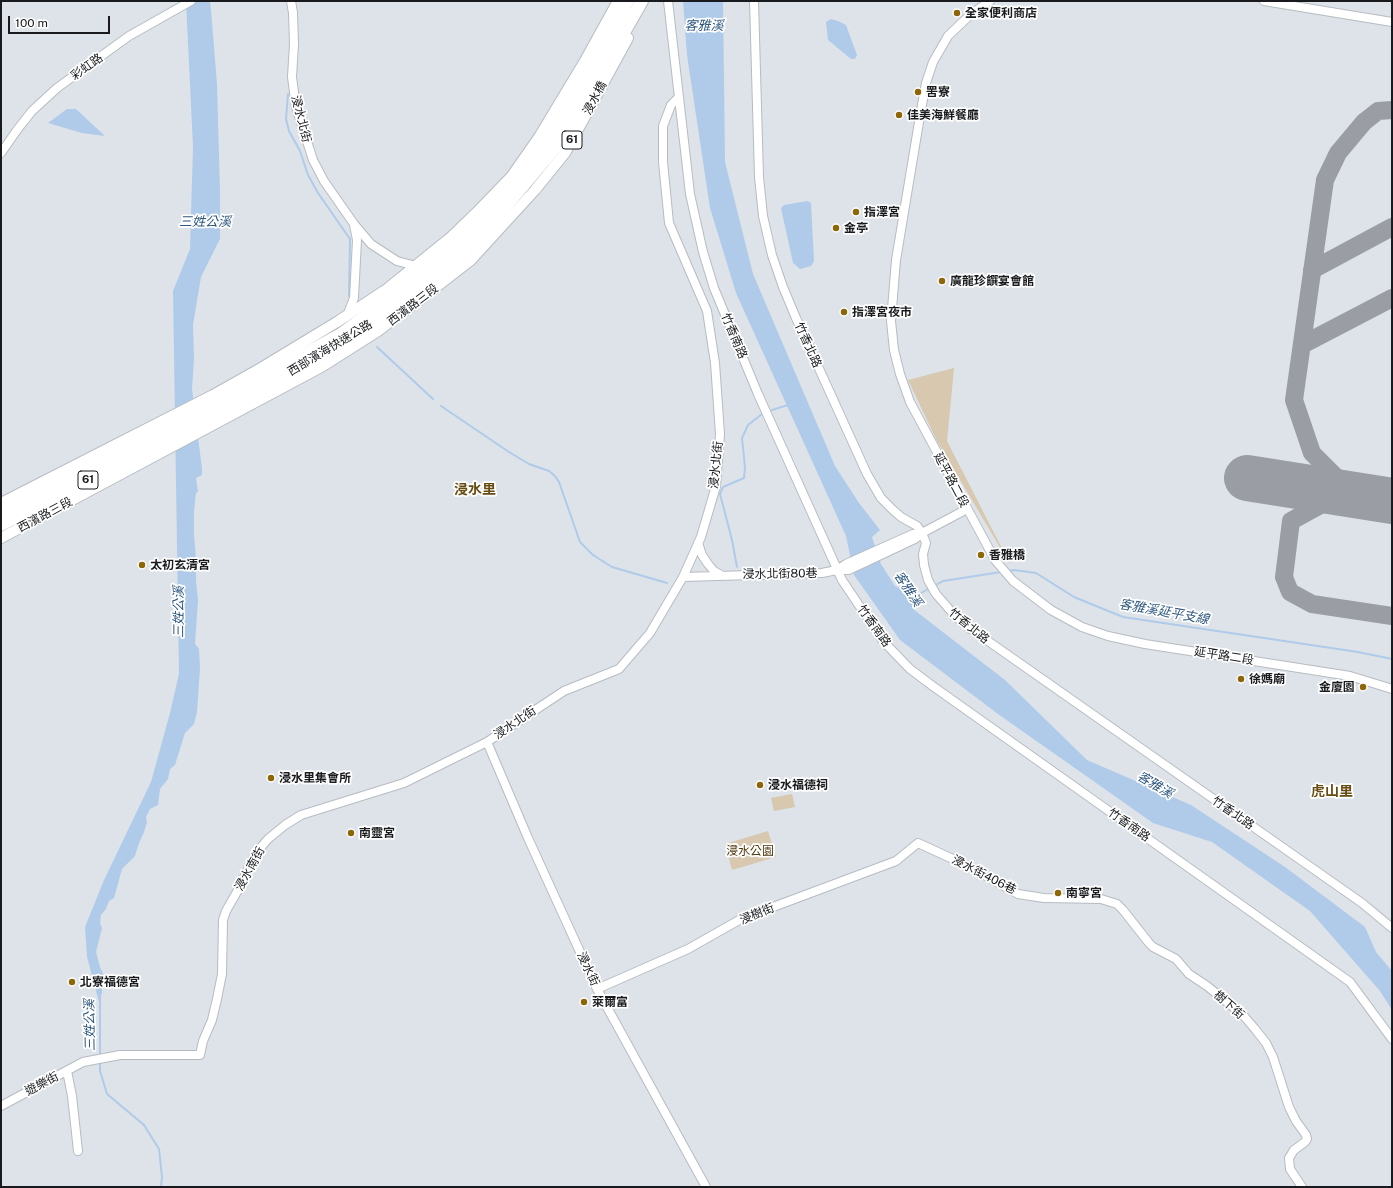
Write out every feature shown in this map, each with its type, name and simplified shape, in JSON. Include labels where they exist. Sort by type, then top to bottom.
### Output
[{"type":"highway","name":"浸水橋","points":[[460,249],[487,213],[517,179],[548,140],[581,88],[628,1]]},
{"type":"highway","name":"浸水橋","points":[[460,249],[496,218],[556,146],[590,92],[642,1]]},
{"type":"highway","name":"西部濱海快速公路","points":[[206,418],[341,334],[404,287],[460,249]]},
{"type":"highway","name":"61","points":[[1,514],[113,456],[206,418]]},
{"type":"highway","name":"61","points":[[1,526],[174,430]]},
{"type":"highway","points":[[1,504],[113,456]]},
{"type":"main road","name":"61","points":[[174,430],[213,395],[347,316],[387,289],[416,266],[460,249],[479,210],[511,177],[540,137],[618,1]]},
{"type":"main road","name":"浸水橋","points":[[460,249],[534,190],[565,153],[648,1]]},
{"type":"main road","name":"西濱路三段","points":[[206,418],[323,366],[378,331],[422,298],[460,249]]},
{"type":"main road","name":"61","points":[[1,504],[174,430],[206,418]]},
{"type":"main road","name":"西濱路三段","points":[[1,538],[174,430]]},
{"type":"street","name":"彩虹路","points":[[1,153],[32,111],[57,88],[129,36],[191,1]]},
{"type":"street","name":"浸水北街","points":[[291,1],[294,44],[292,77],[296,107],[313,160],[324,181],[354,224],[371,244],[396,261],[416,266]]},
{"type":"street","name":"竹香南路","points":[[668,1],[690,194],[703,252],[714,288],[758,394],[837,570],[842,580],[883,641],[910,669],[1350,982],[1392,1040]]},
{"type":"street","name":"竹香北路","points":[[754,1],[759,176],[763,216],[772,255],[796,318],[867,474],[882,498],[893,510],[901,517],[917,526],[922,533],[926,543],[923,554],[924,564],[928,580],[936,594],[956,617],[968,627],[1362,903],[1392,928]]},
{"type":"street","name":"延平路二段","points":[[990,1],[971,14],[948,36],[933,62],[926,83],[896,260],[891,321],[894,350],[900,374],[910,402],[994,560],[1013,581],[1051,610],[1082,627],[1108,636],[1145,644],[1350,676],[1392,689]]},
{"type":"street","points":[[1264,1],[1392,22]]},
{"type":"street","name":"浸水北街","points":[[486,742],[564,691],[619,669],[632,656],[650,633],[683,577],[698,543],[716,486],[720,434],[715,363],[707,311],[669,223],[663,162],[663,126],[671,105],[679,97]]},
{"type":"street","name":"浸水北街","points":[[347,316],[354,298],[357,240],[354,224]]},
{"type":"street","points":[[837,570],[914,537],[967,509]]},
{"type":"street","points":[[698,543],[702,555],[708,564],[714,571],[722,575]]},
{"type":"street","name":"浸水北街80巷","points":[[683,577],[822,573],[837,570]]},
{"type":"street","name":"浸水街","points":[[486,742],[597,989],[706,1187]]},
{"type":"street","name":"浸水南街","points":[[120,1055],[200,1055],[203,1041],[212,1020],[218,999],[222,974],[223,920],[226,911],[256,853],[268,839],[285,825],[301,815],[404,783],[486,742]]},
{"type":"street","name":"浸樹街","points":[[597,989],[688,949],[741,919],[896,861],[918,843]]},
{"type":"street","name":"浸水街406巷","points":[[918,843],[968,866],[1018,894],[1052,898]]},
{"type":"street","name":"樹下街","points":[[1052,898],[1101,899],[1117,904],[1148,943],[1176,959],[1189,974],[1207,986],[1243,1015],[1266,1043],[1273,1058],[1288,1107],[1306,1135],[1307,1139],[1305,1142],[1294,1150],[1289,1158],[1290,1169],[1302,1187]]},
{"type":"street","name":"遊樂街","points":[[1,1106],[83,1062],[120,1055]]},
{"type":"street","points":[[67,1071],[72,1096],[78,1151]]},
{"type":"green space","points":[[954,368],[947,441],[1011,566],[937,441],[908,380]]},
{"type":"green space","points":[[792,794],[795,807],[774,811],[771,798]]},
{"type":"green space","name":"浸水公園","points":[[768,831],[776,857],[732,870],[725,844]]},
{"type":"water","name":"三姓公溪","points":[[186,1],[210,1],[217,84],[220,191],[220,239],[201,277],[193,325],[194,359],[192,389],[202,469],[202,475],[196,478],[198,492],[196,493],[194,511],[198,600],[195,644],[199,649],[200,668],[197,712],[194,724],[185,733],[175,765],[170,769],[168,779],[160,789],[158,805],[150,809],[146,817],[147,822],[135,856],[122,869],[114,898],[109,901],[106,909],[101,915],[100,923],[102,928],[96,952],[104,976],[102,981],[102,993],[99,1002],[87,957],[85,927],[104,880],[151,782],[179,674],[173,291],[190,249],[193,147]]},
{"type":"water","name":"客雅溪","points":[[683,1],[723,1],[725,162],[753,274],[835,466],[859,503],[880,530],[872,537],[881,564],[895,586],[917,595],[913,609],[1005,680],[1087,760],[1191,805],[1285,867],[1365,927],[1376,952],[1392,971],[1392,1010],[1380,991],[1310,911],[1212,842],[1153,823],[998,714],[900,640],[854,575],[846,536],[736,293],[710,208],[687,55]]},
{"type":"water","points":[[831,19],[846,25],[857,55],[855,59],[851,59],[828,40],[826,22]]},
{"type":"water","points":[[67,109],[76,109],[105,136],[82,133],[48,123]]},
{"type":"water","points":[[807,201],[811,203],[814,261],[811,266],[800,269],[793,263],[781,208],[784,205]]},
{"type":"waterway","points":[[288,94],[286,119],[289,131],[300,151],[308,175],[318,193],[350,239],[349,296]]},
{"type":"waterway","points":[[377,347],[433,399]]},
{"type":"waterway","points":[[772,410],[788,405]]},
{"type":"waterway","points":[[441,406],[509,452],[529,464],[549,471],[555,476],[559,482],[580,542],[593,555],[612,567],[667,583]]},
{"type":"waterway","points":[[737,567],[732,540],[720,494],[723,487],[744,478],[745,467],[742,438],[748,425],[762,414]]},
{"type":"waterway","name":"客雅溪延平支線","points":[[1008,571],[1014,570],[1036,573],[1074,597],[1123,617],[1358,652],[1392,659]]},
{"type":"waterway","name":"客雅溪延平支線","points":[[934,586],[943,581],[1001,572]]},
{"type":"waterway","name":"客雅溪延平支線","points":[[916,596],[930,588]]},
{"type":"waterway","name":"三姓公溪","points":[[100,997],[100,1057]]},
{"type":"waterway","name":"三姓公溪","points":[[100,1061],[100,1071],[107,1094],[144,1125],[159,1149],[162,1177],[161,1187]]},
{"type":"taxiway","points":[[1354,495],[1312,453],[1294,400],[1325,180],[1338,153],[1364,122],[1378,111],[1392,110]]},
{"type":"taxiway","points":[[1312,270],[1392,227]]},
{"type":"taxiway","points":[[1302,345],[1392,298]]},
{"type":"taxiway","points":[[1354,495],[1333,498],[1291,521],[1284,577],[1290,592],[1312,604],[1392,616]]},
{"type":"runway","points":[[1247,478],[1392,501]]},
{"type":"place","name":"全家便利商店","points":[[957,13]]},
{"type":"place","name":"罟寮","points":[[918,92]]},
{"type":"place","name":"佳美海鮮餐廳","points":[[899,115]]},
{"type":"place","name":"指澤宮","points":[[856,212]]},
{"type":"place","name":"金亭","points":[[836,228]]},
{"type":"place","name":"廣龍珍饌宴會館","points":[[942,281]]},
{"type":"place","name":"指澤宮夜市","points":[[844,312]]},
{"type":"place","name":"香雅橋","points":[[981,555]]},
{"type":"place","name":"太初玄清宮","points":[[142,565]]},
{"type":"place","name":"徐媽廟","points":[[1241,679]]},
{"type":"place","name":"金廈園","points":[[1363,687]]},
{"type":"place","name":"浸水里集會所","points":[[271,778]]},
{"type":"place","name":"浸水福德祠","points":[[760,785]]},
{"type":"place","name":"南靈宮","points":[[351,833]]},
{"type":"place","name":"南寧宮","points":[[1058,893]]},
{"type":"place","name":"北寮福德宮","points":[[72,982]]},
{"type":"place","name":"萊爾富","points":[[584,1002]]},
{"type":"district","name":"浸水里","points":[[475,490]]},
{"type":"district","name":"虎山里","points":[[1332,792]]}]
